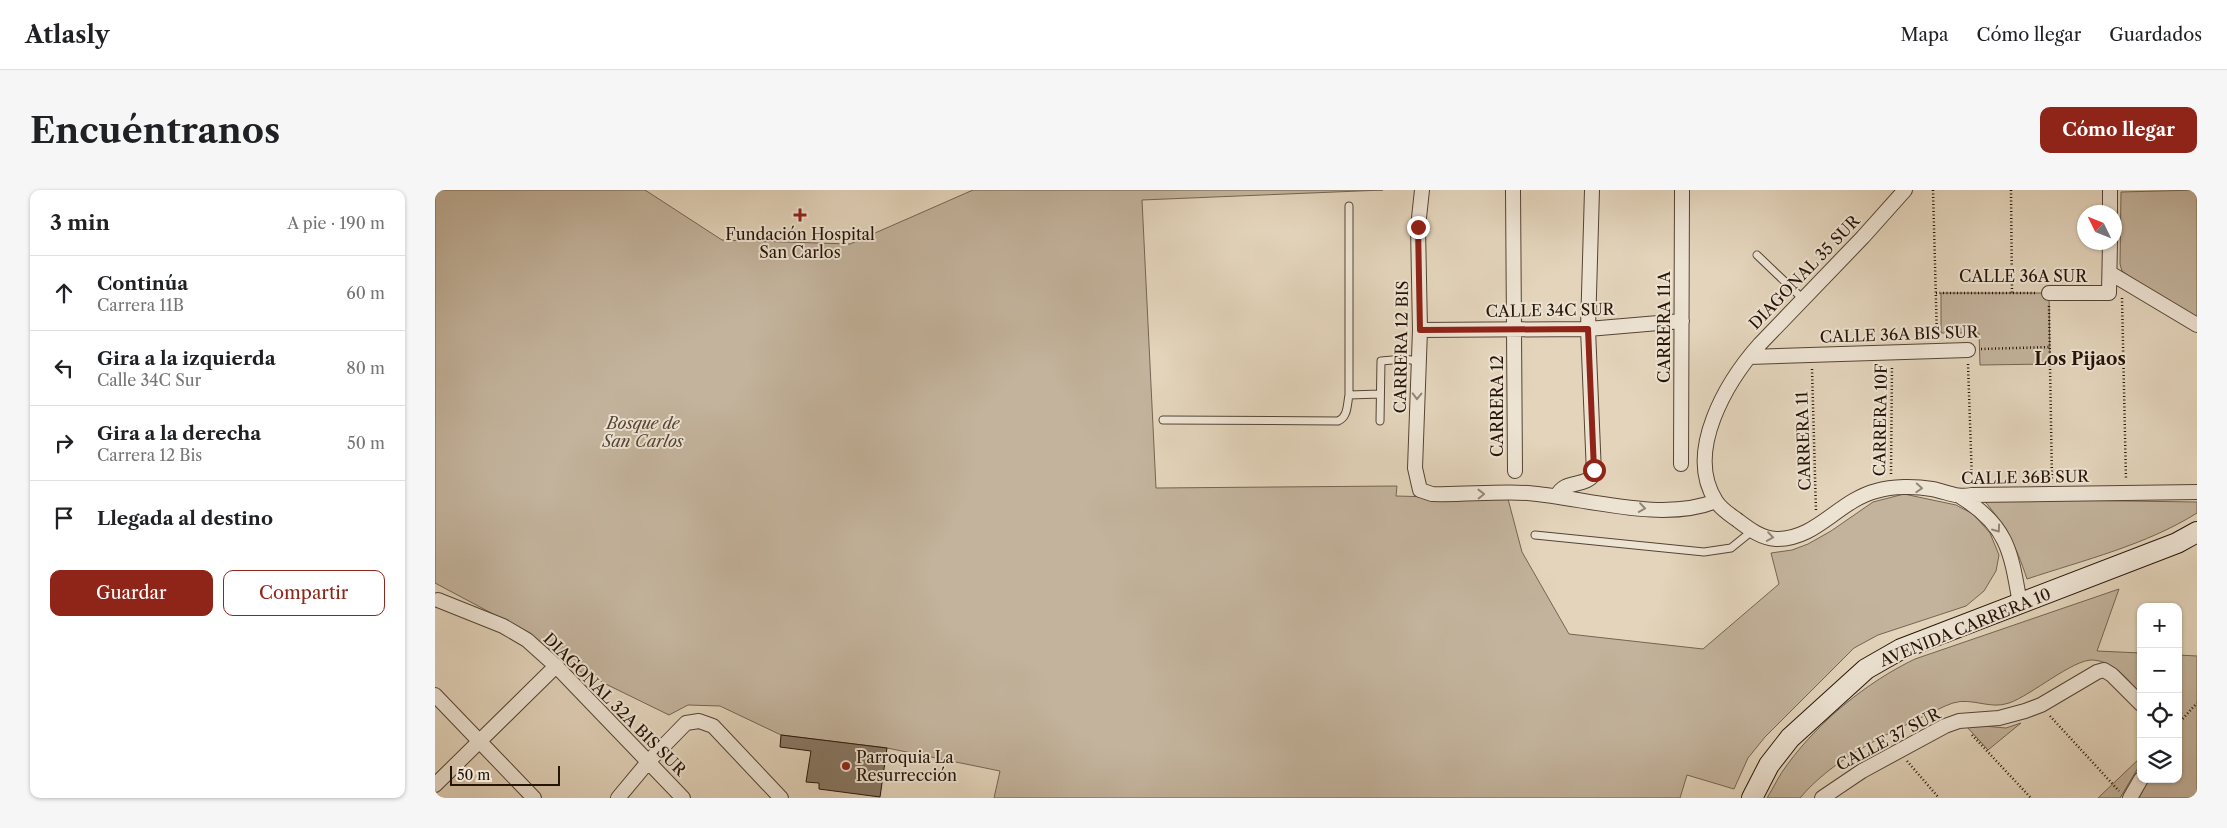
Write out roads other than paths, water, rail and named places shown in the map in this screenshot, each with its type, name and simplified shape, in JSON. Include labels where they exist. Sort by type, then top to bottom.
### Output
[{"type":"main road","name":"AVENIDA CARRERA 10","points":[[1752,798],[1769,765],[1790,738],[1866,669],[1901,649],[2177,543],[2197,532]]},
{"type":"street","name":"CARRERA 12 BIS","points":[[1422,190],[1418,227],[1420,330],[1415,468],[1420,490],[1432,494],[1515,493],[1557,496]]},
{"type":"street","name":"CARRERA 12","points":[[1513,190],[1515,471]]},
{"type":"street","points":[[1592,190],[1588,329],[1594,474],[1585,480],[1559,490],[1557,496],[1665,512],[1702,507],[1716,501]]},
{"type":"street","name":"CARRERA 11A","points":[[1681,464],[1682,190]]},
{"type":"street","name":"DIAGONAL 35 SUR","points":[[1716,501],[1706,470],[1709,435],[1714,415],[1726,392],[1749,356],[1863,237],[1905,190]]},
{"type":"street","points":[[2110,190],[2110,205]]},
{"type":"street","points":[[2110,250],[2109,273],[2197,325]]},
{"type":"street","name":"CALLE 36A SUR","points":[[2049,293],[2109,293],[2109,273]]},
{"type":"street","name":"CALLE 34C SUR","points":[[1420,330],[1588,329],[1681,321]]},
{"type":"street","name":"CALLE 36A BIS SUR","points":[[1749,356],[1968,350]]},
{"type":"street","name":"CALLE 36B SUR","points":[[1716,501],[1726,512],[1761,536],[1786,538],[1801,536],[1859,498],[1875,491],[1891,488],[1933,489],[1967,496],[2197,492]]},
{"type":"street","points":[[1967,496],[2000,530],[2013,565],[2020,604]]},
{"type":"street","name":"DIAGONAL 32A BIS SUR","points":[[439,600],[503,626],[527,640],[556,666],[683,798]]},
{"type":"street","points":[[435,785],[556,666]]},
{"type":"street","name":"CALLE 37 SUR","points":[[1823,798],[1841,784],[1898,750],[1945,726],[1959,721],[1999,718],[2041,705],[2084,679],[2104,670],[2113,675],[2137,700]]},
{"type":"street","points":[[435,695],[533,798]]},
{"type":"street","points":[[618,798],[648,762],[685,723],[699,721],[713,726],[781,798]]},
{"type":"street","points":[[2125,794],[2137,783]]},
{"type":"lane","points":[[1163,420],[1338,421],[1346,414],[1349,395],[1349,206]]},
{"type":"lane","points":[[1757,255],[1803,298]]},
{"type":"lane","points":[[1380,422],[1381,360],[1404,359],[1418,361]]},
{"type":"lane","points":[[1349,395],[1380,394]]},
{"type":"lane","points":[[1535,535],[1704,552],[1731,548],[1752,531]]},
{"type":"place","name":"Fundación Hospital San Carlos","points":[[800,215]]},
{"type":"place","name":"Parroquia La Resurrección","points":[[846,766]]},
{"type":"district","name":"Los Pijaos","points":[[2080,359]]},
{"type":"park label","name":"Bosque de San Carlos","points":[[643,432]]}]
